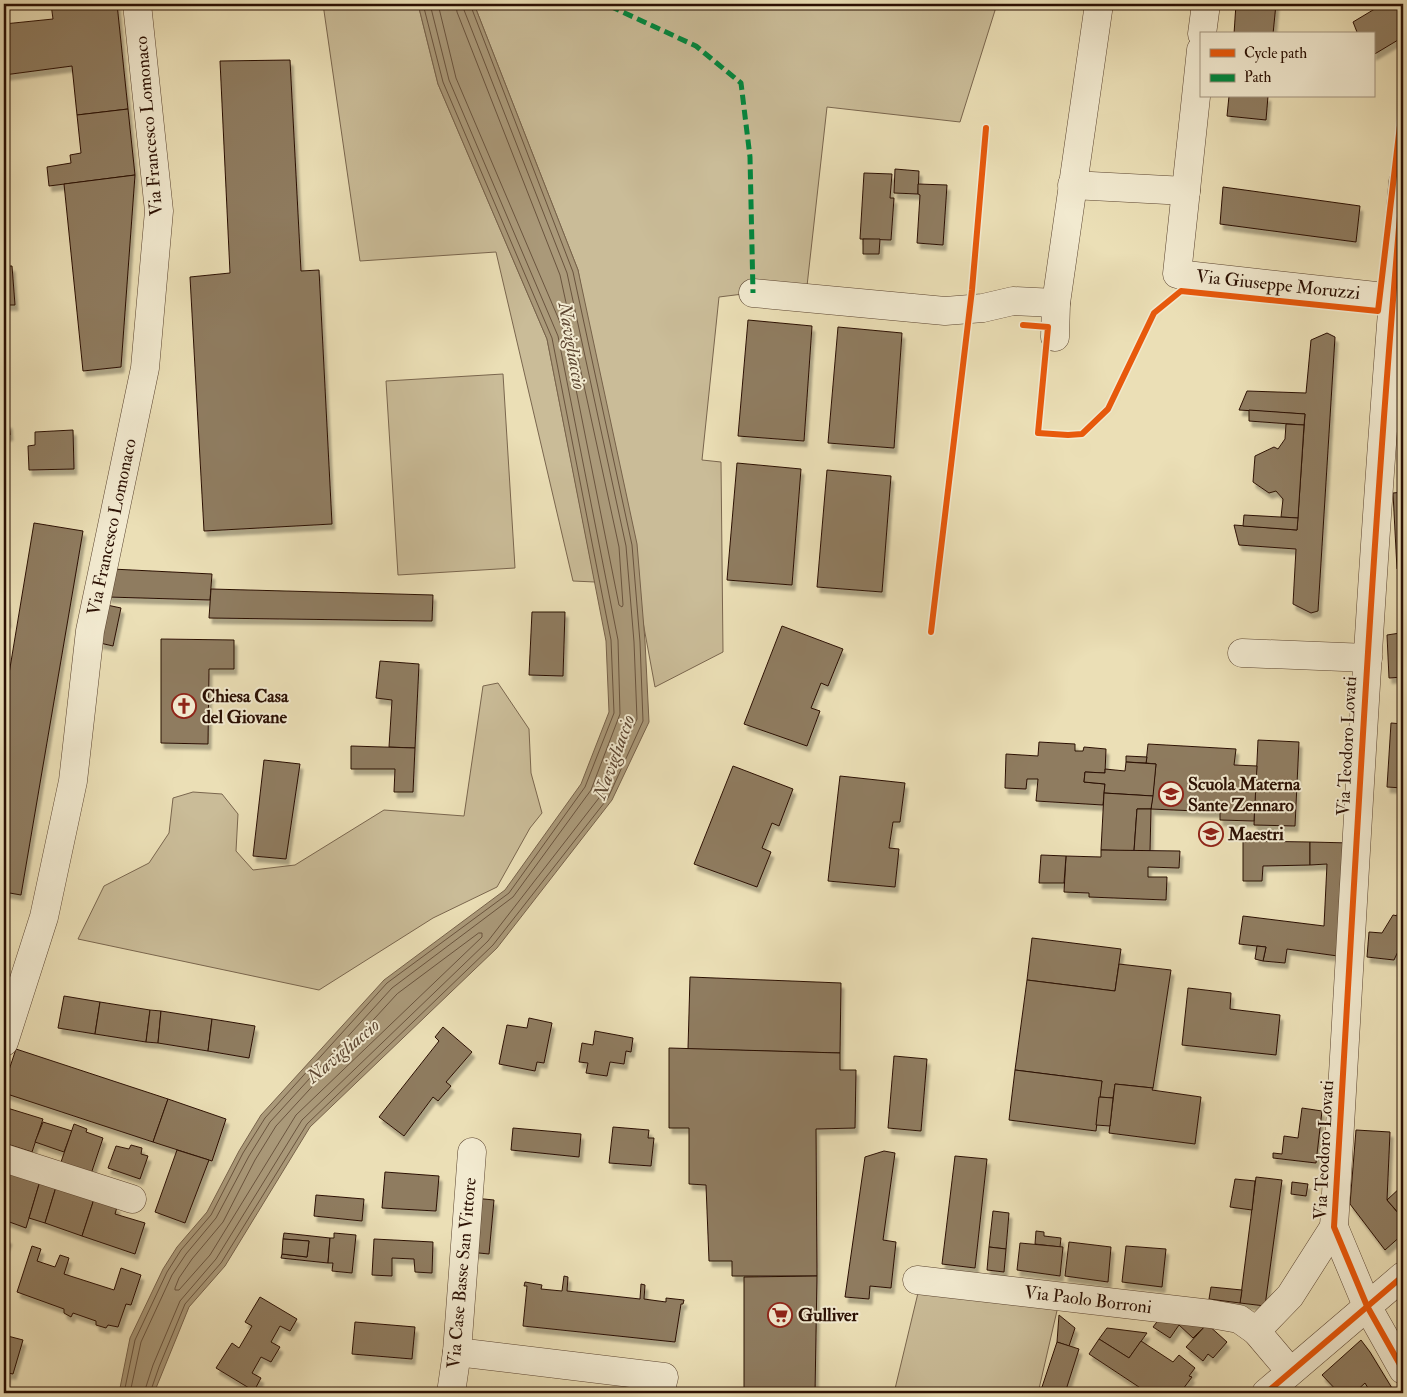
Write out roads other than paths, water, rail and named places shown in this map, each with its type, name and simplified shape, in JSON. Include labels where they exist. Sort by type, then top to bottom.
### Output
[{"type":"street","name":"Via Francesco Lomonaco","points":[[4,1042],[44,918],[74,781],[90,631],[145,368],[159,211],[137,4]]},
{"type":"street","points":[[1055,337],[1056,303],[1099,4]]},
{"type":"street","points":[[1202,32],[1206,4]]},
{"type":"street","name":"Via Giuseppe Moruzzi","points":[[1200,59],[1178,274],[1398,299]]},
{"type":"street","name":"Via Teodoro Lovati","points":[[1403,182],[1398,299],[1368,658],[1334,1227],[1367,1306],[1403,1370]]},
{"type":"street","points":[[1072,185],[1186,192]]},
{"type":"street","points":[[753,293],[945,311],[983,308],[1013,300],[1056,303]]},
{"type":"street","points":[[1242,653],[1368,658]]},
{"type":"street","name":"Via Case Basse San Vittore","points":[[451,1393],[457,1352],[472,1152]]},
{"type":"street","points":[[4,1158],[132,1199]]},
{"type":"street","points":[[1256,1331],[1290,1296],[1334,1227]]},
{"type":"street","points":[[1266,1393],[1403,1276]]},
{"type":"street","name":"Via Paolo Borroni","points":[[917,1280],[1211,1314],[1239,1319],[1256,1331],[1290,1371]]},
{"type":"street","points":[[457,1352],[664,1377],[660,1393]]},
{"type":"water","name":"Navigliaccio","points":[[418,4],[474,4],[578,270],[637,544],[649,722],[612,800],[497,948],[310,1127],[225,1266],[189,1307],[154,1393],[119,1393],[130,1338],[163,1269],[177,1247],[207,1212],[239,1151],[261,1115],[384,980],[505,890],[581,784],[609,712],[606,641],[547,339],[438,84]]},
{"type":"place","name":"Chiesa Casa del Giovane","points":[[184,706]]},
{"type":"place","name":"Scuola Materna Sante Zennaro","points":[[1171,794]]},
{"type":"place","name":"Maestri","points":[[1211,834]]},
{"type":"place","name":"Gulliver","points":[[780,1315]]}]
